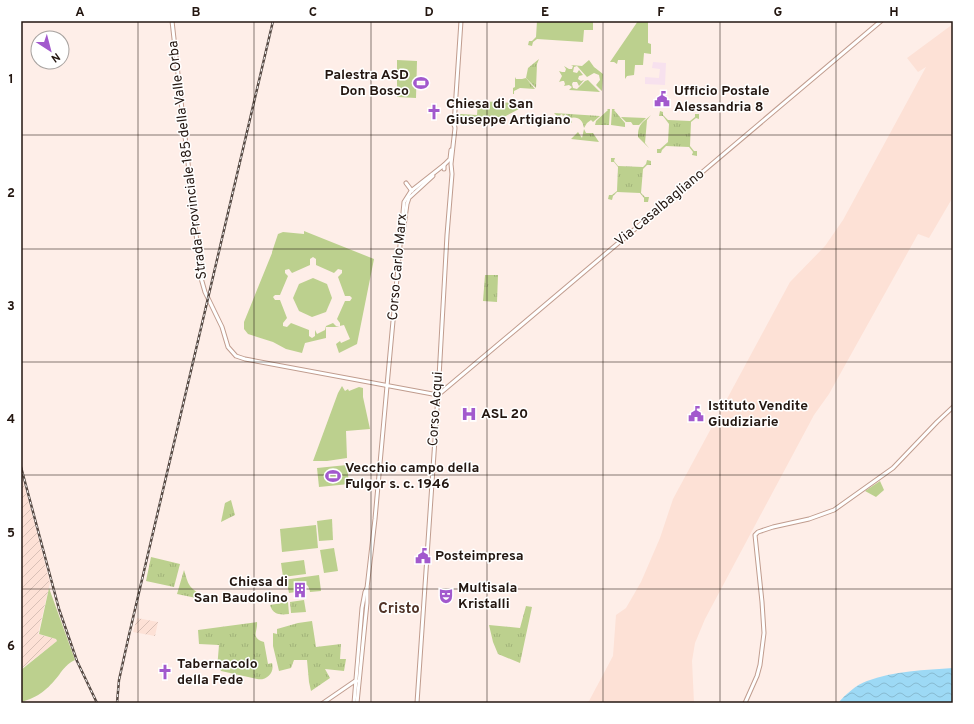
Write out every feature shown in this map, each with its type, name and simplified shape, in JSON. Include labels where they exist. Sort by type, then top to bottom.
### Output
[{"type":"main road","name":"Strada Provinciale 185 della Valle Orba","points":[[172,21],[201,277],[203,287],[222,327],[228,347],[236,356],[245,359],[438,395]]},
{"type":"main road","points":[[445,167],[451,156],[461,21]]},
{"type":"main road","name":"Via Casalbagliano","points":[[438,395],[881,21]]},
{"type":"main road","name":"Corso Acqui","points":[[417,703],[438,395],[447,235],[452,179],[451,167],[455,128],[454,123]]},
{"type":"main road","points":[[445,167],[449,163],[451,167]]},
{"type":"main road","points":[[445,167],[452,179]]},
{"type":"main road","name":"Corso Carlo Marx","points":[[357,681],[362,611],[365,592],[367,589],[375,519],[403,207],[406,197],[413,191],[445,167],[451,167]]},
{"type":"main road","points":[[406,183],[413,191]]},
{"type":"main road","points":[[745,703],[760,665],[764,633],[755,535],[758,532],[773,527],[809,519],[834,510],[893,468],[953,407]]},
{"type":"main road","points":[[323,703],[357,681]]},
{"type":"main road","points":[[354,703],[357,681]]},
{"type":"main road","points":[[357,681],[357,703]]},
{"type":"shaded area","points":[[953,24],[953,197],[929,238],[918,234],[829,394],[814,415],[705,619],[695,643],[692,661],[694,703],[584,703],[589,701],[613,656],[616,615],[626,608],[641,582],[660,538],[673,499],[790,282],[825,246],[843,220],[926,67],[918,72],[907,58]]},
{"type":"shaded area","points":[[653,62],[666,63],[665,85],[645,84],[645,77],[659,78],[660,69],[652,68]]},
{"type":"shaded area","points":[[21,473],[50,583],[38,634],[56,639],[57,641],[21,669]]},
{"type":"shaded area","points":[[137,618],[158,622],[155,636],[133,632]]},
{"type":"green space","points":[[537,21],[593,21],[593,30],[584,30],[583,42],[537,39],[533,42],[532,46],[528,45],[529,41],[532,41],[536,37]]},
{"type":"green space","points":[[638,21],[648,21],[648,43],[651,44],[651,54],[644,53],[643,65],[635,65],[634,75],[627,76],[625,79],[625,60],[618,60],[617,64],[610,62]]},
{"type":"green space","points":[[539,59],[537,64],[536,88],[526,78],[528,68]]},
{"type":"green space","points":[[397,60],[417,61],[416,98],[397,97]]},
{"type":"green space","points":[[589,60],[594,67],[603,74],[602,91],[596,85],[600,80],[599,75],[594,73],[587,77],[577,66],[574,67],[573,72],[577,73],[579,70],[583,75],[579,76],[578,79],[581,81],[584,80],[579,86],[577,82],[573,82],[573,88],[577,89],[588,80],[600,92],[569,90],[572,87],[569,85],[564,86],[564,81],[559,82],[562,76],[559,71],[565,72],[566,69],[564,66],[572,69],[573,66],[571,65],[582,66]]},
{"type":"green space","points":[[515,77],[516,79],[526,78],[535,89],[520,88],[514,91],[513,94]]},
{"type":"green space","points":[[478,101],[514,103],[519,109],[504,117],[459,117],[461,114],[477,115]]},
{"type":"green space","points":[[607,109],[610,109],[609,125],[595,125],[596,121],[608,110]]},
{"type":"green space","points":[[612,109],[615,109],[614,110],[625,123],[625,127],[611,125]]},
{"type":"green space","points":[[660,111],[663,112],[663,115],[668,120],[690,121],[695,117],[695,114],[699,114],[699,119],[696,118],[691,122],[690,146],[694,151],[697,151],[697,156],[692,155],[693,152],[689,147],[666,146],[661,153],[657,153],[657,149],[660,149],[668,142],[669,124],[663,116],[659,116]]},
{"type":"green space","points":[[554,113],[600,116],[593,122],[591,120],[587,123],[584,128],[578,118],[570,118],[571,123],[566,114],[563,116],[562,114],[560,115],[561,117],[559,118]]},
{"type":"green space","points":[[651,115],[647,120],[645,143],[649,148],[638,137],[638,133],[641,124]]},
{"type":"green space","points":[[621,117],[646,118],[639,125],[633,125],[631,122],[626,122]]},
{"type":"green space","points":[[584,129],[586,133],[593,133],[599,142],[571,139],[578,132],[582,138]]},
{"type":"green space","points":[[611,158],[615,158],[614,161],[618,166],[643,167],[647,160],[651,161],[651,165],[647,165],[643,169],[641,193],[645,197],[649,197],[648,202],[644,202],[644,198],[640,193],[617,192],[613,196],[612,200],[608,199],[609,195],[612,195],[617,191],[618,167],[614,162],[611,162]]},
{"type":"green space","points":[[304,231],[374,259],[357,344],[339,353],[336,344],[340,341],[341,343],[350,339],[344,325],[340,326],[335,327],[326,327],[326,338],[305,343],[302,353],[286,349],[273,342],[248,334],[244,329],[244,322],[272,253],[278,234],[283,232],[304,234]],"holes":[[[313,257],[316,259],[316,265],[334,273],[338,269],[342,270],[342,273],[338,277],[345,296],[350,296],[352,298],[350,301],[345,301],[337,319],[340,326],[336,326],[333,323],[326,326],[325,330],[317,334],[315,330],[315,336],[312,338],[309,336],[309,330],[291,323],[287,327],[283,326],[283,323],[287,318],[280,300],[275,300],[273,297],[275,295],[280,295],[288,276],[285,273],[285,270],[289,269],[292,273],[310,265],[310,259]]]},
{"type":"green space","points":[[485,275],[498,275],[497,302],[483,301]]},
{"type":"green space","points":[[313,278],[327,284],[332,298],[326,312],[312,317],[299,311],[293,298],[299,284]]},
{"type":"green space","points":[[342,386],[345,391],[359,387],[363,388],[363,397],[370,429],[346,431],[347,458],[327,461],[313,461],[338,393]]},
{"type":"green space","name":"Vecchio campo della Fulgor s. c. 1946","points":[[347,465],[349,484],[319,487],[317,468]]},
{"type":"green space","points":[[880,481],[884,490],[876,497],[865,491]]},
{"type":"green space","points":[[231,500],[235,515],[221,522],[225,503]]},
{"type":"green space","points":[[332,519],[333,540],[319,541],[317,521]]},
{"type":"green space","points":[[316,525],[318,548],[282,552],[280,529]]},
{"type":"green space","points":[[334,548],[338,571],[324,573],[320,550]]},
{"type":"green space","points":[[151,557],[180,564],[174,587],[146,581]]},
{"type":"green space","points":[[304,560],[306,574],[283,577],[281,563]]},
{"type":"green space","points":[[184,570],[187,581],[198,593],[201,599],[177,594]]},
{"type":"green space","points":[[319,575],[321,591],[310,592],[306,584],[297,583],[295,586],[296,592],[289,593],[287,583],[284,584],[283,580]]},
{"type":"green space","points":[[49,588],[75,660],[66,666],[51,685],[42,692],[33,698],[21,702],[21,670],[57,641],[56,639],[39,634]]},
{"type":"green space","points":[[304,600],[306,612],[291,613],[290,602]]},
{"type":"green space","points":[[288,602],[289,614],[277,614],[273,611],[270,605]]},
{"type":"green space","points":[[526,606],[532,607],[520,663],[498,654],[493,642],[489,625],[520,628]]},
{"type":"green space","points":[[312,621],[316,647],[341,644],[340,659],[346,659],[344,671],[325,669],[330,678],[311,691],[307,660],[294,660],[291,668],[279,671],[273,646],[273,633],[277,634],[277,629]]},
{"type":"green space","points":[[257,622],[256,636],[264,642],[268,664],[272,663],[273,667],[269,676],[264,679],[257,679],[217,669],[219,645],[199,644],[198,630]]},
{"type":"water","points":[[953,668],[953,703],[838,703],[855,687],[877,678],[910,672]]},
{"type":"railway","points":[[117,703],[119,680],[129,635],[273,21]]},
{"type":"railway","points":[[21,467],[59,609],[77,661],[97,703]]},
{"type":"place","name":"Palestra ASD Don Bosco","points":[[421,83]]},
{"type":"place","name":"Ufficio Postale Alessandria 8","points":[[662,99]]},
{"type":"place","name":"Chiesa di San Giuseppe Artigiano","points":[[434,112]]},
{"type":"place","name":"ASL 20","points":[[469,414]]},
{"type":"place","name":"Istituto Vendite Giudiziarie","points":[[696,414]]},
{"type":"place","name":"Vecchio campo della Fulgor s. c. 1946","points":[[333,476]]},
{"type":"place","name":"Posteimpresa","points":[[423,556]]},
{"type":"place","name":"Chiesa di San Baudolino","points":[[300,590]]},
{"type":"place","name":"Multisala Kristalli","points":[[446,596]]},
{"type":"place","name":"Tabernacolo della Fede","points":[[165,672]]},
{"type":"district","name":"Cristo","points":[[399,609]]}]
